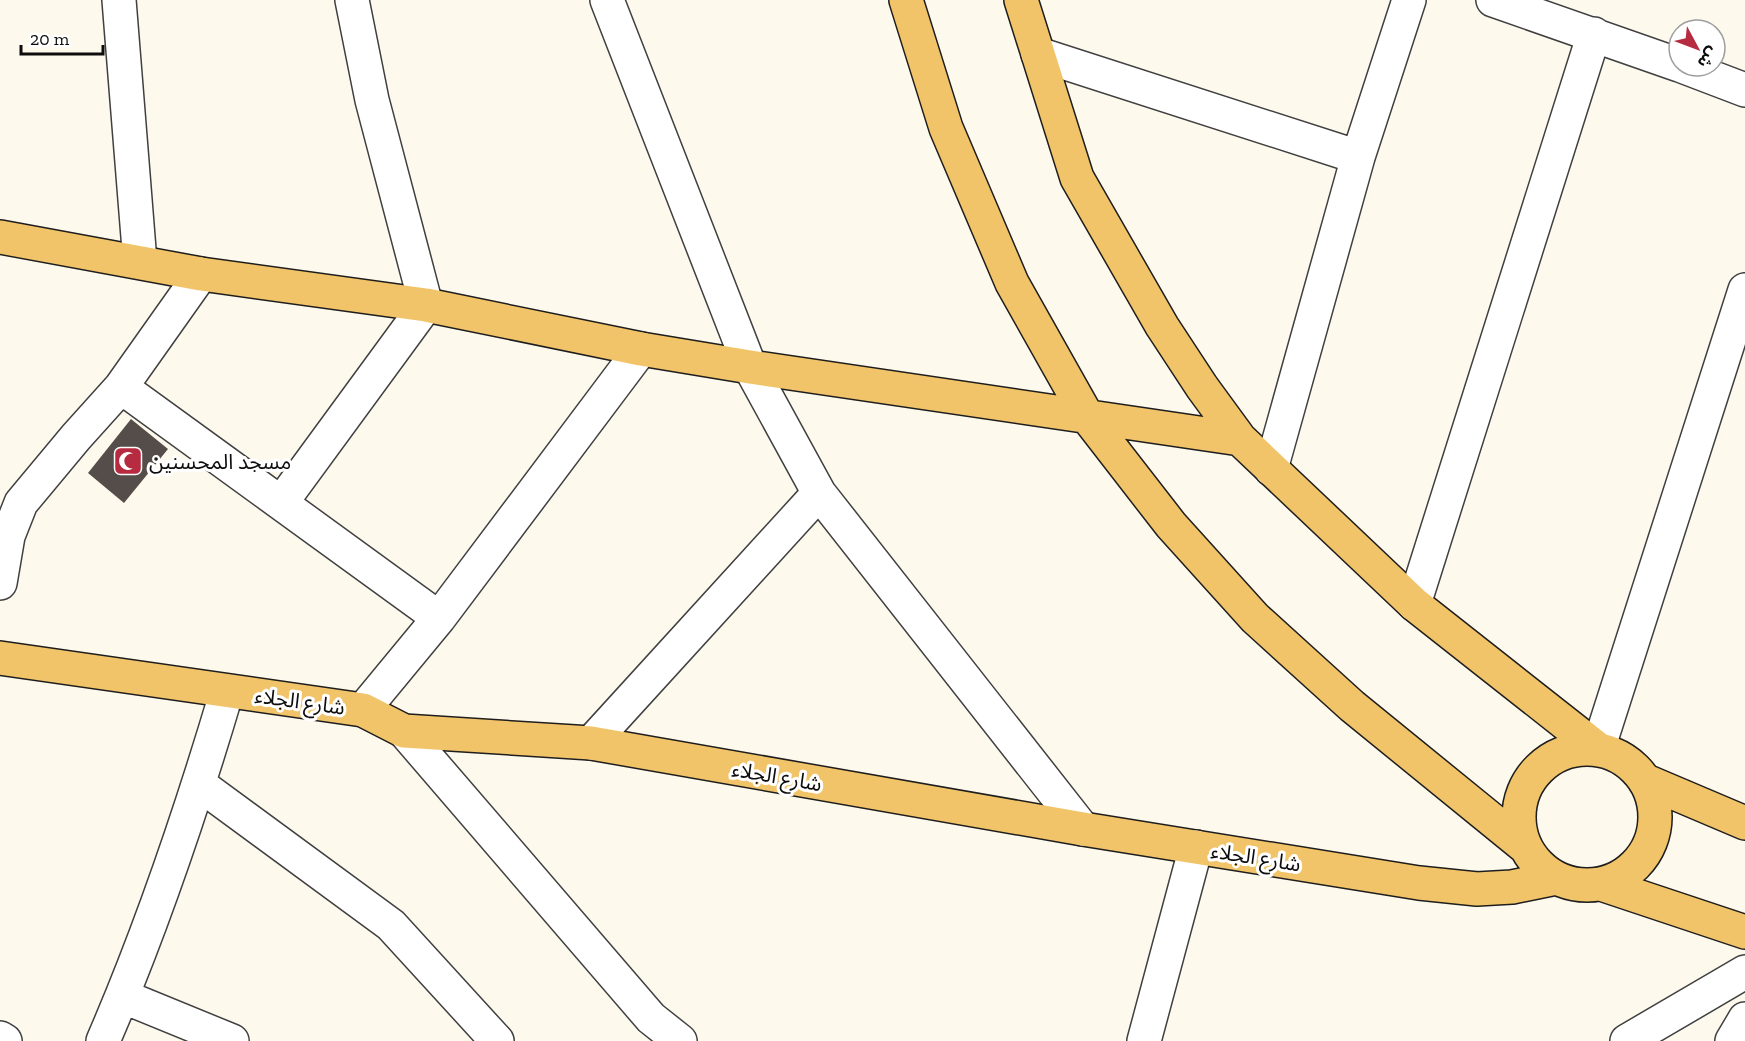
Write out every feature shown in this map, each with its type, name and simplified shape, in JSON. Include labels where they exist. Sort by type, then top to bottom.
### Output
[{"type":"main road","points":[[906,0],[946,128],[1012,283],[1088,418],[1171,525],[1255,618],[1352,706],[1524,846],[1537,865],[1556,878],[1578,885],[1601,884],[1622,876],[1638,862],[1650,844],[1656,823],[1654,801],[1646,781],[1633,765],[1617,754],[1598,749],[1577,748],[1556,755],[1539,767],[1526,784],[1519,804],[1518,825],[1524,846]]},
{"type":"main road","points":[[1021,0],[1077,178],[1162,326],[1240,439],[1414,604],[1598,749]]},
{"type":"main road","points":[[0,237],[201,273],[426,305],[642,349],[750,367],[1240,439]]},
{"type":"main road","name":"شارع الجلاء","points":[[0,658],[363,710],[404,731],[591,743],[1083,829],[1419,883],[1478,889],[1512,887],[1556,878]]},
{"type":"main road","points":[[1646,781],[1745,823]]},
{"type":"main road","points":[[1601,884],[1745,932]]},
{"type":"street","points":[[119,0],[140,262]]},
{"type":"street","points":[[281,503],[426,305],[372,100],[352,0]]},
{"type":"street","points":[[608,0],[750,367],[819,494],[1083,829]]},
{"type":"street","points":[[1271,469],[1358,157],[1409,0]]},
{"type":"street","points":[[1493,0],[1667,60]]},
{"type":"street","points":[[1414,604],[1594,34]]},
{"type":"street","points":[[1038,54],[1358,157]]},
{"type":"street","points":[[1714,78],[1745,90]]},
{"type":"street","points":[[0,583],[8,536],[11,497],[76,437],[121,387],[201,273]]},
{"type":"street","points":[[1598,749],[1745,290]]},
{"type":"street","points":[[363,710],[439,618],[642,349]]},
{"type":"street","points":[[121,387],[439,618]]},
{"type":"street","points":[[591,743],[819,494]]},
{"type":"street","points":[[102,1041],[122,996],[199,784],[227,691]]},
{"type":"street","points":[[404,731],[651,1018],[680,1041]]},
{"type":"street","points":[[199,784],[391,925],[497,1041]]},
{"type":"street","points":[[1144,1041],[1196,847]]},
{"type":"street","points":[[1627,1041],[1745,972]]},
{"type":"street","points":[[122,996],[231,1041]]},
{"type":"street","points":[[1732,1041],[1745,1019]]},
{"type":"street","points":[[0,1038],[5,1041]]},
{"type":"building","name":"مسجد المحسنين","points":[[131,419],[168,449],[124,503],[88,473]]},
{"type":"place","name":"مسجد المحسنين","points":[[128,461]]}]
